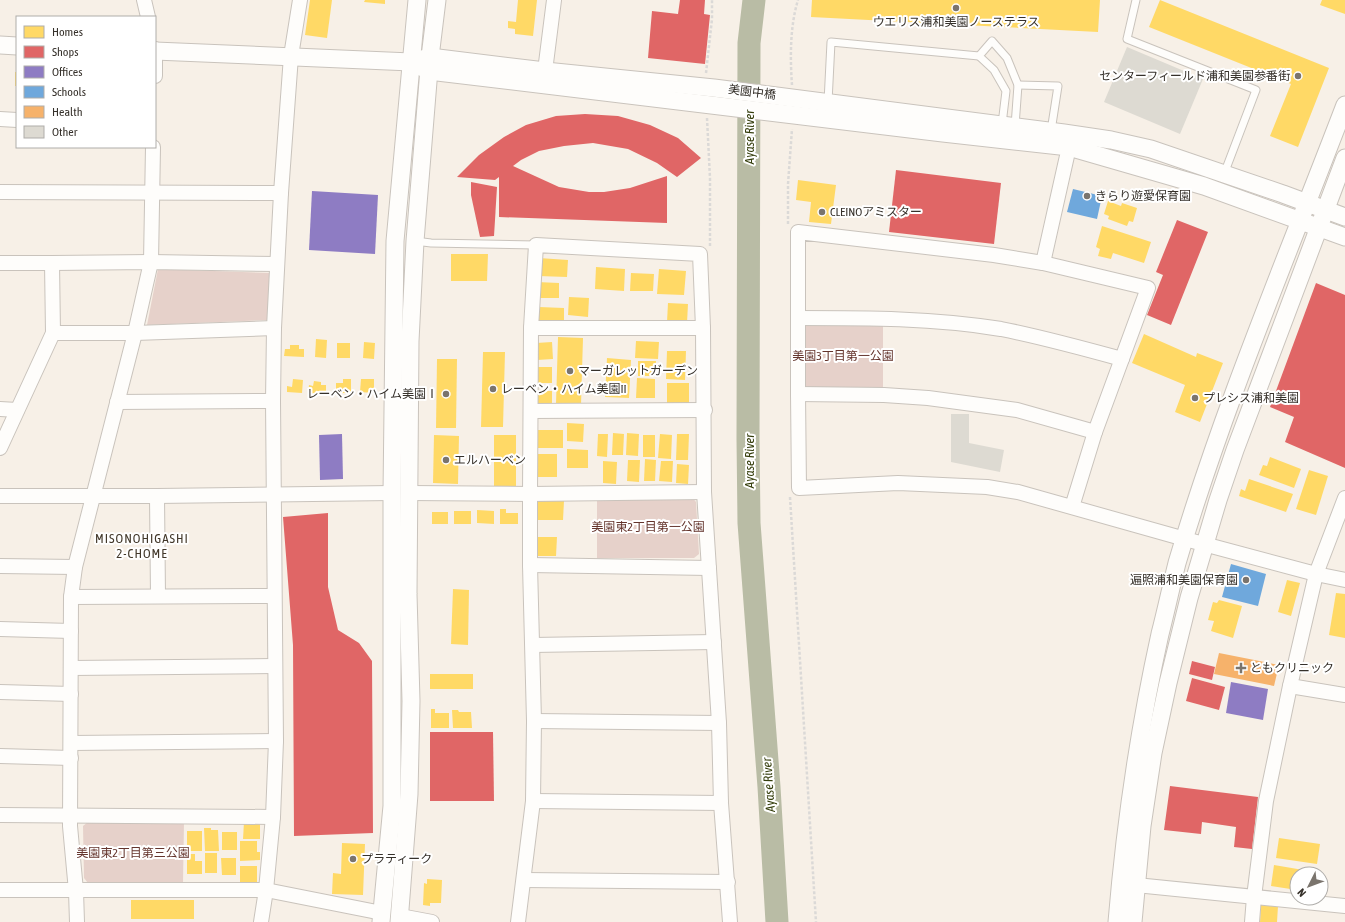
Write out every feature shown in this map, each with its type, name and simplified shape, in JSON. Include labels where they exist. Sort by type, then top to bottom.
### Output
[{"type":"street","points":[[144,0],[148,16]]},
{"type":"street","points":[[261,922],[274,817],[276,741],[274,666],[274,328],[281,193],[291,56],[300,0]]},
{"type":"street","points":[[417,0],[395,241],[401,493],[408,594],[410,708],[409,794],[400,919],[432,922]]},
{"type":"street","points":[[0,890],[266,890],[381,917],[392,806],[401,493],[415,241],[429,64],[436,0]]},
{"type":"street","points":[[545,71],[554,0]]},
{"type":"street","points":[[0,45],[16,46]]},
{"type":"street","points":[[156,50],[429,64]]},
{"type":"street","name":"美園中橋","points":[[429,64],[710,83],[791,93],[828,102],[1008,125],[1110,140],[1151,149],[1345,217]]},
{"type":"street","name":"美園中橋","points":[[429,64],[713,105],[789,120],[1069,147],[1204,186],[1345,237]]},
{"type":"street","points":[[1117,922],[1126,825],[1137,752],[1152,670],[1177,566],[1216,443],[1240,376],[1345,105]]},
{"type":"street","points":[[0,119],[16,120]]},
{"type":"street","points":[[1043,263],[1069,147]]},
{"type":"street","points":[[77,922],[70,814],[71,597],[74,567],[135,333],[151,262],[153,148]]},
{"type":"street","points":[[1133,922],[1142,826],[1154,753],[1168,683],[1189,598],[1235,450],[1345,158]]},
{"type":"street","points":[[0,192],[281,193]]},
{"type":"street","points":[[1072,507],[1095,432],[1148,288],[1043,263],[994,255],[798,232],[799,488],[898,484],[987,486],[1018,492],[1185,539],[1316,574],[1345,580]]},
{"type":"street","points":[[518,922],[533,801],[534,721],[530,565],[530,494],[531,328],[536,245],[700,254],[703,328],[704,492],[719,723],[721,803],[730,922]]},
{"type":"street","points":[[0,263],[151,262],[277,264]]},
{"type":"street","points":[[0,448],[53,333],[52,263]]},
{"type":"street","points":[[798,318],[884,318],[961,324],[1001,329],[1054,340],[1122,359]]},
{"type":"street","points":[[53,333],[135,333],[274,328]]},
{"type":"street","points":[[531,328],[703,328]]},
{"type":"street","points":[[798,394],[884,395],[928,398],[1017,410],[1095,432]]},
{"type":"street","points":[[117,402],[273,401]]},
{"type":"street","points":[[0,409],[17,410]]},
{"type":"street","points":[[531,411],[704,410]]},
{"type":"street","points":[[0,496],[704,492]]},
{"type":"street","points":[[157,496],[158,596]]},
{"type":"street","points":[[1252,922],[1266,801],[1290,686],[1316,574],[1345,498]]},
{"type":"street","points":[[530,565],[709,568]]},
{"type":"street","points":[[0,566],[74,567]]},
{"type":"street","points":[[71,597],[274,596]]},
{"type":"street","points":[[0,629],[71,631]]},
{"type":"street","points":[[533,645],[714,642]]},
{"type":"street","points":[[71,668],[274,666]]},
{"type":"street","points":[[1290,686],[1345,695]]},
{"type":"street","points":[[0,692],[71,694]]},
{"type":"street","points":[[534,721],[719,723]]},
{"type":"street","points":[[71,743],[276,741]]},
{"type":"street","points":[[0,756],[71,758]]},
{"type":"street","points":[[533,801],[721,803]]},
{"type":"street","points":[[0,815],[70,814],[274,817]]},
{"type":"street","points":[[524,880],[728,882]]},
{"type":"street","points":[[1136,885],[1345,906]]},
{"type":"lane","points":[[1136,0],[1127,39],[1256,90],[1224,174]]},
{"type":"lane","points":[[979,56],[992,41],[1007,58],[1018,85],[1008,125]]},
{"type":"lane","points":[[828,102],[831,42],[979,56],[994,70],[1006,91],[1008,125]]},
{"type":"lane","points":[[1018,85],[1058,86],[1051,131]]},
{"type":"lane","points":[[415,241],[432,243],[536,245]]},
{"type":"path","points":[[710,83],[712,0]]},
{"type":"path","points":[[791,93],[792,43],[798,0]]},
{"type":"path","points":[[788,227],[789,120]]},
{"type":"path","points":[[790,494],[816,922]]},
{"type":"green space","points":[[158,269],[271,273],[267,320],[147,325]]},
{"type":"green space","name":"美園3丁目第一公園","points":[[807,324],[883,324],[883,389],[807,388],[803,384],[803,329]]},
{"type":"green space","name":"美園東2丁目第一公園","points":[[692,497],[696,502],[699,554],[694,558],[597,558],[597,498]]},
{"type":"green space","name":"美園東2丁目第三公園","points":[[88,822],[184,822],[183,883],[88,883],[84,878],[83,826]]},
{"type":"building: Homes","points":[[310,0],[332,0],[327,38],[305,35]]},
{"type":"building: Homes","points":[[365,0],[385,0],[385,4],[364,2]]},
{"type":"building: Homes","points":[[518,0],[537,0],[533,36],[515,34],[515,29],[508,28],[508,21],[516,22]]},
{"type":"building: Homes","name":"ウエリス浦和美園ノーステラス","points":[[812,0],[1100,0],[1098,32],[811,17]]},
{"type":"building: Homes","name":"センターフィールド浦和美園参番街","points":[[1160,0],[1329,68],[1298,147],[1270,136],[1291,84],[1149,27]]},
{"type":"building: Homes","points":[[1322,0],[1345,0],[1345,14],[1320,5]]},
{"type":"building: Homes","points":[[15,72],[16,72],[16,86]]},
{"type":"building: Homes","name":"CLEINOアミスター","points":[[798,180],[836,185],[831,224],[809,222],[811,202],[796,200]]},
{"type":"building: Homes","points":[[1108,201],[1121,206],[1122,203],[1137,208],[1133,222],[1129,221],[1127,226],[1108,219],[1109,216],[1104,214]]},
{"type":"building: Homes","points":[[1102,226],[1151,242],[1144,263],[1113,253],[1111,259],[1098,256],[1100,249],[1096,247]]},
{"type":"building: Homes","points":[[451,254],[488,254],[487,281],[451,281]]},
{"type":"building: Homes","points":[[539,258],[568,260],[567,277],[538,276]]},
{"type":"building: Homes","points":[[596,267],[625,269],[624,291],[595,289]]},
{"type":"building: Homes","points":[[659,269],[686,271],[684,295],[657,294]]},
{"type":"building: Homes","points":[[631,273],[654,274],[653,291],[630,291]]},
{"type":"building: Homes","points":[[537,282],[559,283],[559,298],[537,298]]},
{"type":"building: Homes","points":[[569,297],[589,298],[588,317],[568,315]]},
{"type":"building: Homes","points":[[668,303],[688,304],[687,323],[667,322]]},
{"type":"building: Homes","points":[[539,307],[564,308],[564,326],[539,325]]},
{"type":"building: Homes","points":[[1144,334],[1196,357],[1197,353],[1223,363],[1200,422],[1175,412],[1185,385],[1132,363]]},
{"type":"building: Homes","name":"マーガレットガーデン","points":[[558,337],[583,338],[581,405],[556,404]]},
{"type":"building: Homes","points":[[316,339],[327,340],[326,358],[315,357]]},
{"type":"building: Homes","points":[[636,341],[659,342],[658,359],[635,358]]},
{"type":"building: Homes","points":[[364,342],[375,343],[374,359],[363,358]]},
{"type":"building: Homes","points":[[552,342],[553,359],[537,360],[536,343]]},
{"type":"building: Homes","points":[[337,343],[350,343],[350,358],[337,358]]},
{"type":"building: Homes","points":[[290,345],[299,345],[299,349],[304,349],[304,357],[284,356],[285,349],[290,349]]},
{"type":"building: Homes","points":[[667,351],[686,351],[685,380],[666,379]]},
{"type":"building: Homes","name":"レーベン・ハイム美園II","points":[[483,352],[505,352],[503,427],[481,427]]},
{"type":"building: Homes","points":[[607,358],[631,360],[629,398],[605,397]]},
{"type":"building: Homes","name":"レーベン・ハイム美園Ⅰ","points":[[437,359],[457,359],[456,428],[436,428]]},
{"type":"building: Homes","points":[[638,361],[656,361],[655,376],[638,376]]},
{"type":"building: Homes","points":[[537,367],[552,367],[552,383],[537,383]]},
{"type":"building: Homes","points":[[637,378],[655,379],[655,398],[636,398]]},
{"type":"building: Homes","points":[[293,379],[303,380],[302,393],[287,392],[287,386],[292,387]]},
{"type":"building: Homes","points":[[343,379],[351,379],[351,393],[336,393],[336,383],[343,383]]},
{"type":"building: Homes","points":[[361,379],[374,379],[374,393],[360,392]]},
{"type":"building: Homes","points":[[314,381],[321,382],[321,385],[326,385],[326,394],[308,393],[309,385],[313,386]]},
{"type":"building: Homes","points":[[667,383],[689,383],[689,405],[667,405]]},
{"type":"building: Homes","points":[[536,391],[552,391],[552,405],[536,405]]},
{"type":"building: Homes","points":[[567,423],[584,424],[583,442],[567,441]]},
{"type":"building: Homes","points":[[534,430],[563,430],[563,448],[535,448]]},
{"type":"building: Homes","points":[[613,433],[624,434],[623,455],[612,455]]},
{"type":"building: Homes","points":[[627,433],[639,434],[638,456],[626,455]]},
{"type":"building: Homes","points":[[598,434],[608,434],[607,457],[597,456]]},
{"type":"building: Homes","points":[[660,434],[672,435],[671,459],[658,458]]},
{"type":"building: Homes","points":[[677,434],[689,434],[688,460],[676,460]]},
{"type":"building: Homes","name":"エルハーベン","points":[[434,435],[459,436],[458,484],[433,483]]},
{"type":"building: Homes","points":[[494,435],[516,435],[516,489],[494,489]]},
{"type":"building: Homes","points":[[643,435],[655,435],[655,457],[643,457]]},
{"type":"building: Homes","points":[[567,449],[588,450],[588,468],[567,468]]},
{"type":"building: Homes","points":[[536,454],[557,454],[557,477],[536,477]]},
{"type":"building: Homes","points":[[1270,457],[1301,469],[1294,488],[1259,475],[1263,465],[1267,466]]},
{"type":"building: Homes","points":[[645,459],[656,460],[655,481],[644,481]]},
{"type":"building: Homes","points":[[628,460],[640,460],[639,482],[627,481]]},
{"type":"building: Homes","points":[[603,461],[617,462],[616,484],[603,483]]},
{"type":"building: Homes","points":[[661,461],[673,461],[672,482],[659,481]]},
{"type":"building: Homes","points":[[677,464],[689,465],[688,484],[676,483]]},
{"type":"building: Homes","points":[[1309,470],[1328,476],[1316,515],[1296,509]]},
{"type":"building: Homes","points":[[1249,479],[1293,494],[1286,512],[1239,496],[1241,489],[1245,491]]},
{"type":"building: Homes","points":[[538,501],[564,501],[563,520],[537,520]]},
{"type":"building: Homes","points":[[500,509],[506,509],[506,513],[518,513],[518,524],[500,524]]},
{"type":"building: Homes","points":[[477,510],[494,511],[494,524],[477,523]]},
{"type":"building: Homes","points":[[454,511],[471,511],[471,524],[454,524]]},
{"type":"building: Homes","points":[[432,512],[448,512],[448,524],[432,524]]},
{"type":"building: Homes","points":[[535,537],[557,537],[556,556],[535,556]]},
{"type":"building: Homes","points":[[1287,580],[1300,583],[1291,616],[1278,612]]},
{"type":"building: Homes","points":[[453,589],[469,590],[468,645],[451,644]]},
{"type":"building: Homes","points":[[1336,593],[1345,594],[1345,638],[1329,635]]},
{"type":"building: Homes","points":[[1219,600],[1242,606],[1233,638],[1211,631],[1214,621],[1208,620],[1213,602],[1217,603]]},
{"type":"building: Homes","points":[[430,674],[473,674],[473,689],[430,689]]},
{"type":"building: Homes","points":[[431,709],[435,709],[435,713],[449,713],[449,728],[431,728]]},
{"type":"building: Homes","points":[[452,710],[458,710],[459,712],[471,712],[472,728],[453,728]]},
{"type":"building: Homes","points":[[244,822],[260,823],[260,839],[243,839]]},
{"type":"building: Homes","points":[[204,828],[218,830],[219,851],[205,851]]},
{"type":"building: Homes","points":[[187,831],[202,831],[202,851],[187,851]]},
{"type":"building: Homes","points":[[222,832],[237,832],[237,850],[222,850]]},
{"type":"building: Homes","points":[[1279,838],[1320,844],[1317,864],[1276,858]]},
{"type":"building: Homes","points":[[240,841],[257,841],[257,852],[260,852],[260,860],[240,861]]},
{"type":"building: Homes","name":"プラティーク","points":[[342,843],[365,844],[363,895],[332,894],[333,873],[341,874]]},
{"type":"building: Homes","points":[[205,853],[217,853],[217,873],[205,873]]},
{"type":"building: Homes","points":[[187,854],[195,854],[195,861],[202,861],[202,874],[187,874]]},
{"type":"building: Homes","points":[[221,858],[236,858],[236,875],[222,875]]},
{"type":"building: Homes","points":[[1274,865],[1289,868],[1289,889],[1271,886]]},
{"type":"building: Homes","points":[[240,866],[257,866],[257,882],[240,882]]},
{"type":"building: Homes","points":[[427,879],[442,880],[441,903],[430,903],[430,906],[423,905],[424,883],[427,884]]},
{"type":"building: Homes","points":[[131,900],[194,900],[194,919],[131,919]]},
{"type":"building: Homes","points":[[1261,905],[1278,906],[1277,922],[1260,922]]},
{"type":"building: Shops","points":[[680,0],[705,0],[704,14],[710,15],[705,64],[648,58],[652,11],[678,14]]},
{"type":"building: Shops","points":[[585,114],[618,116],[650,125],[678,138],[701,158],[677,177],[657,163],[628,149],[593,143],[564,146],[539,151],[513,166],[559,187],[589,192],[604,192],[630,188],[667,176],[667,223],[499,217],[499,177],[495,180],[457,177],[479,155],[504,137],[526,125],[556,116]]},
{"type":"building: Shops","points":[[896,170],[1001,183],[994,244],[889,232]]},
{"type":"building: Shops","points":[[471,182],[497,187],[494,236],[480,237],[471,195]]},
{"type":"building: Shops","points":[[1177,220],[1208,232],[1171,325],[1147,315],[1163,275],[1156,272]]},
{"type":"building: Shops","points":[[1316,283],[1345,295],[1345,468],[1285,442],[1294,417],[1270,407]]},
{"type":"building: Shops","points":[[328,513],[328,587],[338,630],[359,643],[372,661],[373,833],[294,836],[293,645],[283,517]]},
{"type":"building: Shops","points":[[1192,661],[1215,667],[1212,680],[1189,674]]},
{"type":"building: Shops","points":[[1192,678],[1225,687],[1219,710],[1186,701]]},
{"type":"building: Shops","points":[[430,732],[493,732],[494,801],[430,801]]},
{"type":"building: Shops","points":[[1170,786],[1258,797],[1252,849],[1234,847],[1236,827],[1202,822],[1201,834],[1164,830]]},
{"type":"building: Offices","points":[[312,191],[378,195],[375,254],[309,250]]},
{"type":"building: Offices","points":[[342,434],[343,479],[320,480],[319,435]]},
{"type":"building: Offices","points":[[1231,682],[1268,689],[1263,720],[1226,713]]},
{"type":"building: Schools","points":[[1073,189],[1102,196],[1097,219],[1067,212]]},
{"type":"building: Schools","points":[[1231,564],[1266,574],[1258,606],[1222,597]]},
{"type":"building: Health","points":[[1219,653],[1279,665],[1274,686],[1214,674]]},
{"type":"building: Other","points":[[1127,47],[1203,79],[1180,134],[1104,102]]},
{"type":"building: Other","points":[[951,414],[969,414],[969,443],[1004,450],[1000,472],[951,462]]},
{"type":"waterway","name":"Ayase River","points":[[754,0],[749,43],[749,523],[769,787],[777,922]]},
{"type":"place","name":"ウエリス浦和美園ノーステラス","points":[[956,8]]},
{"type":"place","name":"センターフィールド浦和美園参番街","points":[[1298,76]]},
{"type":"place","name":"きらり遊愛保育園","points":[[1087,196]]},
{"type":"place","name":"CLEINOアミスター","points":[[822,212]]},
{"type":"place","name":"マーガレットガーデン","points":[[570,371]]},
{"type":"place","name":"レーベン・ハイム美園II","points":[[493,389]]},
{"type":"place","name":"レーベン・ハイム美園Ⅰ","points":[[446,394]]},
{"type":"place","name":"プレシス浦和美園","points":[[1195,398]]},
{"type":"place","name":"エルハーベン","points":[[446,460]]},
{"type":"place","name":"遍照浦和美園保育園","points":[[1246,580]]},
{"type":"place","name":"ともクリニック","points":[[1241,668]]},
{"type":"place","name":"プラティーク","points":[[353,859]]},
{"type":"district","name":"MISONOHIGASHI 2-CHOME","points":[[142,546]]}]
